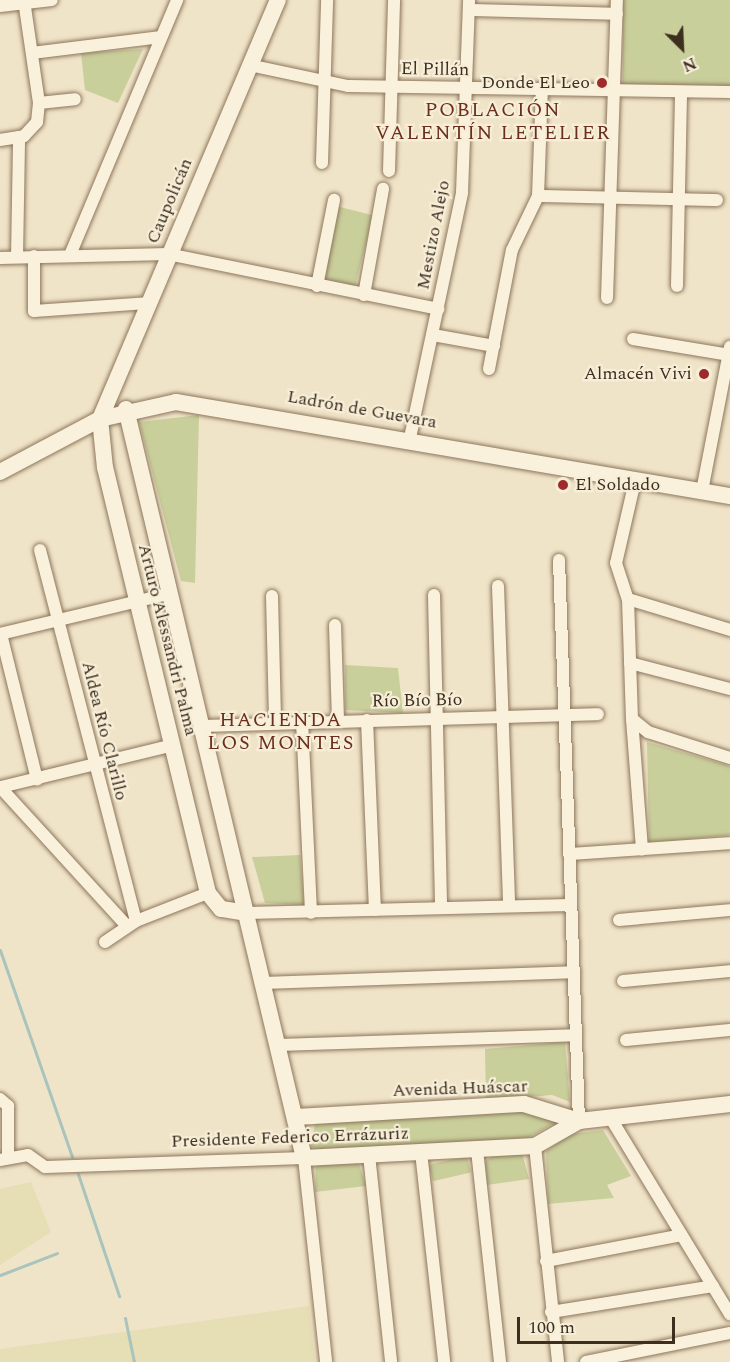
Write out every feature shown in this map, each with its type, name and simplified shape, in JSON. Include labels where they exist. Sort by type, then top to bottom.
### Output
[{"type":"street","points":[[0,6],[52,0]]},
{"type":"street","points":[[70,255],[177,0]]},
{"type":"street","name":"Caupolicán","points":[[100,419],[116,375],[278,0]]},
{"type":"street","points":[[322,163],[327,0]]},
{"type":"street","points":[[389,171],[394,0]]},
{"type":"street","points":[[607,297],[617,0]]},
{"type":"street","points":[[0,140],[19,137],[35,127],[39,103],[24,2]]},
{"type":"street","points":[[469,5],[545,6],[617,14]]},
{"type":"street","name":"Mestizo Alejo","points":[[410,438],[462,194],[469,5]]},
{"type":"street","points":[[32,53],[161,37]]},
{"type":"street","name":"El Pillán","points":[[249,65],[325,83],[391,88],[730,92]]},
{"type":"street","points":[[489,369],[512,250],[538,196],[542,89]]},
{"type":"street","points":[[677,286],[681,92]]},
{"type":"street","points":[[39,103],[75,99]]},
{"type":"street","points":[[17,257],[14,200],[21,177],[19,137]]},
{"type":"street","points":[[364,295],[382,189]]},
{"type":"street","points":[[538,196],[717,200]]},
{"type":"street","points":[[0,202],[14,200]]},
{"type":"street","points":[[317,286],[334,200]]},
{"type":"street","points":[[0,258],[168,254],[438,309]]},
{"type":"street","points":[[34,256],[34,311],[147,303]]},
{"type":"street","points":[[433,335],[494,346]]},
{"type":"street","points":[[633,339],[730,352],[702,491]]},
{"type":"street","points":[[116,375],[123,397],[133,408]]},
{"type":"street","name":"Ladrón de Guevara","points":[[0,472],[100,419],[133,408],[208,404],[730,496]]},
{"type":"street","name":"Arturo Alessandri Palma","points":[[133,408],[168,594],[296,1117],[304,1158],[326,1362]]},
{"type":"street","name":"Arturo Alessandri Palma","points":[[100,419],[105,468],[208,893]]},
{"type":"street","points":[[635,481],[616,563],[628,599],[632,719],[642,850]]},
{"type":"street","name":"Aldea Río Clarillo","points":[[40,550],[131,924]]},
{"type":"street","points":[[560,560],[574,1035],[579,1121]]},
{"type":"street","points":[[498,586],[509,906]]},
{"type":"street","points":[[37,780],[0,634],[168,594]]},
{"type":"street","points":[[434,595],[441,908]]},
{"type":"street","points":[[272,596],[275,722]]},
{"type":"street","points":[[628,599],[730,630]]},
{"type":"street","points":[[335,625],[338,720]]},
{"type":"street","points":[[630,663],[730,689]]},
{"type":"street","name":"Río Bío Bío","points":[[201,726],[302,721],[598,714]]},
{"type":"street","points":[[632,719],[648,732],[730,758]]},
{"type":"street","points":[[367,720],[375,910]]},
{"type":"street","points":[[302,721],[311,912]]},
{"type":"street","points":[[0,787],[37,780],[173,745]]},
{"type":"street","points":[[0,787],[131,924]]},
{"type":"street","points":[[569,854],[730,843]]},
{"type":"street","points":[[105,942],[131,924],[208,893],[221,909],[247,913],[570,905]]},
{"type":"street","points":[[620,920],[730,910]]},
{"type":"street","points":[[623,981],[730,971]]},
{"type":"street","points":[[263,982],[572,972]]},
{"type":"street","points":[[626,1040],[730,1030]]},
{"type":"street","points":[[279,1046],[574,1035]]},
{"type":"street","points":[[0,1099],[8,1106],[4,1159]]},
{"type":"street","name":"Avenida Huáscar","points":[[296,1117],[525,1104],[579,1121],[730,1104]]},
{"type":"street","points":[[610,1117],[730,1314]]},
{"type":"street","name":"Presidente Federico Errázuriz","points":[[4,1159],[28,1155],[52,1167],[477,1150],[535,1146],[579,1121]]},
{"type":"street","points":[[535,1146],[558,1362]]},
{"type":"street","points":[[477,1150],[500,1362]]},
{"type":"street","points":[[421,1152],[444,1362]]},
{"type":"street","points":[[369,1155],[391,1362]]},
{"type":"street","points":[[546,1261],[682,1235]]},
{"type":"street","points":[[551,1312],[713,1286]]},
{"type":"street","points":[[586,1362],[730,1334]]},
{"type":"shaded area","points":[[31,1182],[51,1232],[0,1265],[0,1189]]},
{"type":"shaded area","points":[[309,1306],[315,1362],[0,1362],[0,1349]]},
{"type":"green space","points":[[623,0],[730,0],[730,86],[623,86]]},
{"type":"green space","points":[[143,49],[118,103],[85,90],[81,53]]},
{"type":"green space","points":[[336,206],[373,215],[354,292],[317,283]]},
{"type":"green space","points":[[199,415],[195,583],[181,581],[139,422]]},
{"type":"green space","points":[[345,665],[398,668],[403,713],[345,710]]},
{"type":"green space","points":[[647,742],[730,766],[730,835],[649,843]]},
{"type":"green space","points":[[300,855],[304,905],[265,903],[252,857]]},
{"type":"green space","points":[[565,1042],[570,1102],[552,1095],[486,1101],[485,1049]]},
{"type":"green space","points":[[519,1111],[558,1121],[526,1139],[317,1151],[311,1145],[315,1124]]},
{"type":"green space","points":[[603,1130],[631,1176],[607,1185],[614,1198],[548,1204],[546,1151],[570,1134]]},
{"type":"green space","points":[[522,1153],[529,1179],[487,1185],[485,1162],[491,1157]]},
{"type":"green space","points":[[467,1156],[471,1173],[433,1181],[429,1165]]},
{"type":"green space","points":[[358,1161],[366,1186],[315,1192],[316,1165]]},
{"type":"waterway","points":[[0,950],[72,1157]]},
{"type":"waterway","points":[[78,1174],[119,1296]]},
{"type":"waterway","points":[[0,1275],[57,1253]]},
{"type":"waterway","points":[[125,1318],[134,1362]]},
{"type":"place","name":"Donde El Leo","points":[[602,83]]},
{"type":"place","name":"Almacén Vivi","points":[[704,374]]},
{"type":"place","name":"El Soldado","points":[[563,485]]},
{"type":"district","name":"POBLACIÓN VALENTÍN LETELIER","points":[[493,122]]},
{"type":"district","name":"HACIENDA LOS MONTES","points":[[281,732]]}]
